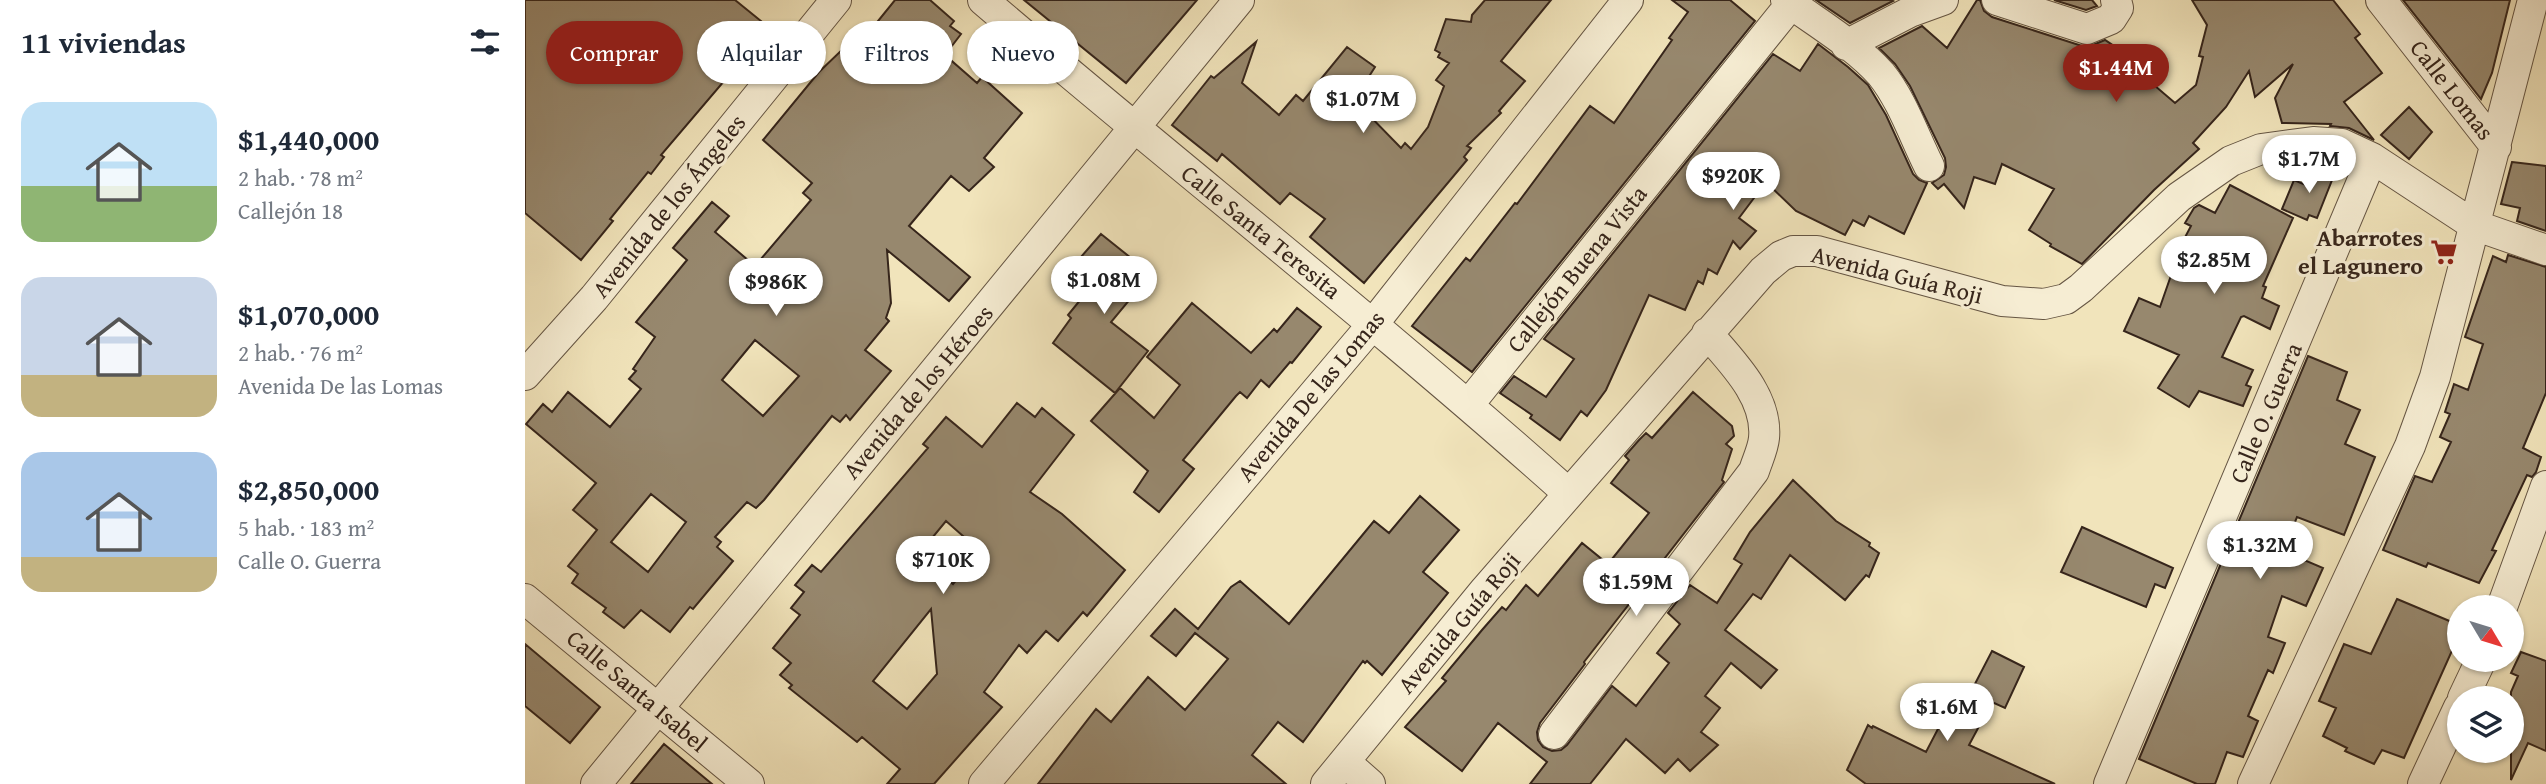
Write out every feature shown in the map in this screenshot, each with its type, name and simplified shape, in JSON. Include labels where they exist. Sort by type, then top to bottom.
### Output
[{"type":"street","name":"Avenida de los Ángeles","points":[[525,375],[594,298],[836,0]]},
{"type":"street","name":"Calle Santa Teresita","points":[[983,0],[1133,128],[1469,404],[1568,493]]},
{"type":"street","name":"Avenida de los Héroes","points":[[596,784],[1239,0]]},
{"type":"street","name":"Avenida De las Lomas","points":[[984,784],[1373,324],[1628,0]]},
{"type":"street","points":[[1846,45],[1910,12],[1943,0]]},
{"type":"street","points":[[1997,0],[2087,29],[2113,9]]},
{"type":"street","name":"Calle Lomas","points":[[2381,0],[2496,147]]},
{"type":"street","points":[[2253,784],[2410,446],[2435,377],[2533,0]]},
{"type":"street","points":[[1788,2],[1870,63],[1882,76],[1894,94],[1929,166]]},
{"type":"street","name":"Callejón Buena Vista","points":[[1469,404],[1788,2]]},
{"type":"street","name":"Avenida Guía Roji","points":[[1335,773],[1568,493],[1707,333],[1763,271],[1781,256],[1793,251],[1817,251],[2002,301],[2043,304],[2066,299],[2081,288],[2179,197],[2231,161],[2261,149],[2313,142],[2342,144],[2372,158],[2474,225],[2546,250]]},
{"type":"street","name":"Calle O. Guerra","points":[[2109,784],[2372,158]]},
{"type":"street","points":[[1555,734],[1754,471],[1764,438],[1758,399],[1707,333]]},
{"type":"street","points":[[2506,595],[2545,490]]},
{"type":"street","name":"Calle Santa Isabel","points":[[525,598],[749,784]]},
{"type":"street","points":[[2423,784],[2447,733]]},
{"type":"street","points":[[1335,773],[1370,784]]},
{"type":"building","points":[[525,0],[735,0],[761,21],[697,21],[697,84],[722,84],[661,155],[664,157],[651,174],[648,172],[610,219],[613,221],[581,260],[525,213]]},
{"type":"building","points":[[895,0],[930,0],[954,21],[878,21]]},
{"type":"building","points":[[1024,0],[1197,0],[1126,83],[1079,45],[1079,21],[1050,21]]},
{"type":"building","points":[[1485,0],[1551,0],[1501,61],[1525,81],[1499,111],[1501,113],[1467,146],[1471,148],[1464,157],[1467,160],[1364,283],[1310,237],[1325,219],[1290,193],[1280,204],[1222,154],[1217,161],[1172,125],[1211,76],[1214,78],[1256,42],[1242,83],[1279,115],[1296,95],[1303,101],[1347,47],[1375,67],[1368,78],[1375,84],[1359,105],[1401,148],[1405,143],[1411,149],[1428,127],[1444,86],[1436,80],[1449,63],[1438,57],[1440,53],[1435,50],[1446,19],[1471,22],[1472,15]]},
{"type":"building","points":[[1672,0],[1730,0],[1755,21],[1472,372],[1412,326],[1466,258],[1470,261],[1515,203],[1517,204],[1590,106],[1614,123],[1672,40],[1669,38],[1688,12]]},
{"type":"building","points":[[1816,0],[1891,0],[1893,1],[1850,23]]},
{"type":"building","points":[[1977,0],[1980,0],[1984,11],[1992,17],[2082,46],[2105,40],[2139,63],[2134,68],[2175,103],[2196,85],[2203,57],[2199,56],[2207,25],[2192,0],[2333,0],[2360,34],[2355,38],[2382,73],[2344,102],[2374,140],[2349,128],[2330,126],[2331,124],[2282,123],[2275,98],[2293,64],[2255,97],[2249,71],[2226,107],[2193,143],[2199,149],[2154,190],[2082,264],[2050,246],[2051,244],[2029,230],[2054,189],[2002,164],[1995,184],[1974,177],[1964,208],[1944,184],[1938,189],[1932,183],[1944,175],[1945,158],[1910,86],[1895,64],[1879,48],[1922,26],[1947,48]]},
{"type":"building","points":[[2054,0],[2092,0],[2097,6],[2086,10]]},
{"type":"building","points":[[2403,0],[2510,0],[2492,73],[2481,99]]},
{"type":"building","points":[[953,28],[961,34],[953,44]]},
{"type":"building","points":[[1818,44],[1868,85],[1886,115],[1913,174],[1927,183],[1904,234],[1869,216],[1864,226],[1853,220],[1845,235],[1796,211],[1766,182],[1739,218],[1756,231],[1740,249],[1733,241],[1717,274],[1708,269],[1703,284],[1698,281],[1685,310],[1649,295],[1606,390],[1587,416],[1581,411],[1560,440],[1530,418],[1532,415],[1500,393],[1514,376],[1546,397],[1574,359],[1544,339],[1773,54],[1800,71]]},
{"type":"building","points":[[840,52],[840,84],[953,84],[953,62],[967,74],[967,84],[990,84],[1022,113],[984,158],[994,167],[969,191],[951,176],[909,226],[970,277],[949,301],[887,250],[891,303],[886,318],[889,321],[865,350],[891,371],[850,420],[846,415],[840,422],[832,416],[764,500],[756,508],[747,502],[715,537],[721,542],[717,547],[733,561],[670,632],[641,610],[624,628],[603,612],[606,608],[572,583],[578,574],[568,566],[597,530],[573,510],[596,483],[526,424],[543,404],[552,412],[568,392],[610,427],[641,389],[629,379],[655,337],[636,322],[687,260],[673,248],[712,202],[729,216],[715,232],[755,266],[811,200],[803,193],[812,183],[763,140],[809,84],[826,84],[826,65]],"holes":[[[755,340],[799,376],[763,416],[722,380]],[[651,494],[686,522],[648,572],[611,542]]]},
{"type":"building","points":[[2409,107],[2432,132],[2409,159],[2381,135]]},
{"type":"building","points":[[2512,162],[2546,166],[2546,231],[2517,221],[2520,208],[2501,204]]},
{"type":"building","points":[[2315,168],[2334,175],[2317,218],[2309,215],[2307,220],[2282,209],[2294,180],[2308,186]]},
{"type":"building","points":[[2230,185],[2293,218],[2263,286],[2266,287],[2262,298],[2279,306],[2270,329],[2241,317],[2222,357],[2253,370],[2246,385],[2251,387],[2243,406],[2199,391],[2189,407],[2158,388],[2179,355],[2124,331],[2139,298],[2160,307],[2175,264],[2172,262],[2191,226],[2185,223],[2194,208],[2199,205],[2215,213]]},
{"type":"building","points":[[1101,234],[1151,274],[1111,322],[1148,351],[1115,393],[1053,343],[1071,318],[1068,315],[1095,282],[1074,265]]},
{"type":"building","points":[[2508,255],[2546,267],[2546,393],[2523,448],[2541,457],[2536,472],[2532,477],[2527,475],[2492,550],[2496,551],[2479,583],[2428,563],[2426,567],[2383,550],[2415,476],[2432,482],[2451,442],[2440,437],[2450,414],[2445,412],[2454,384],[2468,390],[2483,344],[2465,337],[2493,256],[2506,262]]},
{"type":"building","points":[[1192,303],[1251,353],[1274,329],[1277,332],[1297,308],[1321,327],[1269,387],[1261,380],[1247,398],[1240,392],[1236,396],[1183,460],[1194,469],[1159,512],[1134,492],[1148,471],[1091,421],[1120,388],[1154,418],[1180,385],[1147,357]]},
{"type":"building","points":[[2308,356],[2347,372],[2337,400],[2360,410],[2345,444],[2375,457],[2344,535],[2297,517],[2283,551],[2323,568],[2306,606],[2282,596],[2268,637],[2285,643],[2273,673],[2268,670],[2248,716],[2258,721],[2243,757],[2227,752],[2215,784],[2197,784],[2139,759]]},
{"type":"building","points":[[1693,392],[1732,426],[1734,436],[1726,444],[1732,449],[1722,480],[1724,482],[1540,723],[1538,740],[1543,747],[1552,751],[1561,750],[1567,745],[1612,686],[1636,706],[1669,663],[1657,653],[1680,624],[1668,613],[1690,585],[1717,603],[1742,564],[1734,559],[1750,532],[1793,480],[1836,521],[1870,543],[1869,546],[1879,553],[1869,577],[1866,575],[1845,600],[1790,555],[1761,599],[1753,594],[1725,630],[1777,670],[1761,688],[1731,663],[1705,696],[1720,708],[1701,732],[1718,745],[1690,771],[1678,759],[1665,773],[1626,739],[1590,784],[1530,784],[1547,762],[1498,723],[1462,771],[1405,727],[1446,681],[1442,678],[1482,630],[1502,607],[1506,610],[1526,585],[1538,596],[1582,543],[1608,564],[1649,513],[1611,483],[1629,460],[1625,456],[1639,440],[1646,433],[1652,438]]},
{"type":"building","points":[[1017,403],[1035,417],[1042,408],[1074,435],[1030,492],[1062,514],[1125,570],[1087,616],[1083,612],[1058,641],[1046,631],[1027,653],[1019,645],[984,692],[1002,707],[934,784],[887,784],[900,769],[862,737],[857,742],[789,688],[792,685],[780,675],[791,663],[773,648],[800,615],[791,608],[804,592],[795,585],[812,565],[821,572],[928,448],[923,444],[946,417],[982,447]],"holes":[[[946,521],[980,551],[953,584],[918,555]],[[931,609],[937,674],[907,709],[873,681]]]},
{"type":"building","points":[[1420,496],[1459,530],[1423,572],[1448,593],[1382,675],[1367,661],[1363,661],[1303,742],[1278,722],[1252,755],[1286,784],[1038,784],[1096,709],[1111,722],[1148,677],[1185,710],[1228,659],[1195,633],[1176,656],[1151,636],[1175,609],[1198,629],[1231,587],[1240,581],[1289,624],[1374,521],[1389,533]]},
{"type":"building","points":[[2082,527],[2173,568],[2165,588],[2155,584],[2146,607],[2061,572]]},
{"type":"building","points":[[2397,599],[2447,620],[2447,662],[2404,758],[2382,750],[2374,764],[2345,751],[2347,748],[2323,736],[2336,708],[2319,701],[2344,644],[2371,654]]},
{"type":"building","points":[[525,644],[600,707],[570,743],[525,706]]},
{"type":"building","points":[[1992,651],[2024,667],[2005,708],[1992,702],[1969,745],[2055,784],[1866,784],[1847,770],[1868,725],[1926,752],[1952,702],[1963,707]]},
{"type":"building","points":[[2524,653],[2546,661],[2546,751],[2528,743],[2524,752],[2524,686],[2514,686],[2518,676],[2511,673],[2524,672]]},
{"type":"building","points":[[664,744],[712,784],[631,784]]},
{"type":"building","points":[[2511,763],[2519,763],[2511,780]]},
{"type":"place","name":"Abarrotes el Lagunero","points":[[2444,252]]}]
